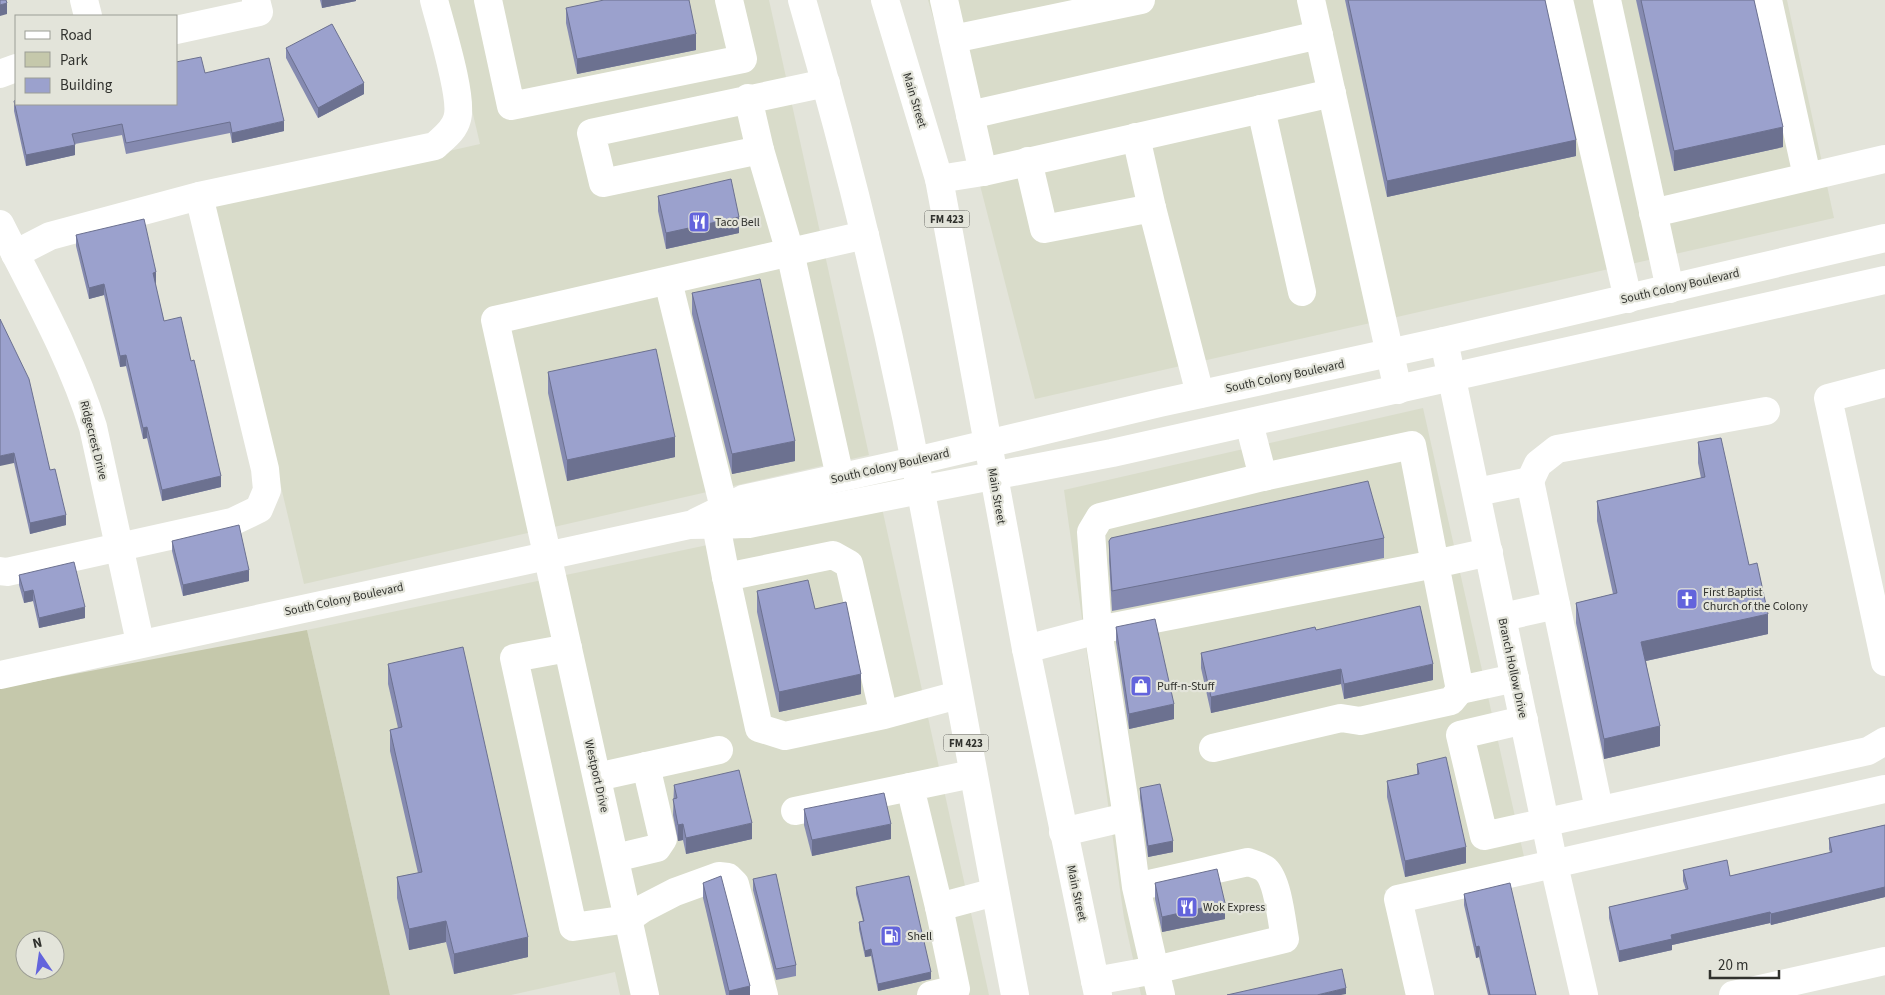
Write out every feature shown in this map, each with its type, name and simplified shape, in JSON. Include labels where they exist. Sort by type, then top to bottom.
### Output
[{"type":"main road","points":[[84,0],[88,15]]},
{"type":"main road","points":[[178,30],[258,12],[256,0]]},
{"type":"main road","points":[[15,254],[50,236],[199,196],[435,146],[450,132],[458,118],[457,98],[434,0]]},
{"type":"main road","points":[[729,0],[753,97],[760,150],[790,252],[840,477]]},
{"type":"main road","name":"FM 423","points":[[802,0],[826,83],[865,235],[915,461],[972,774],[1015,995]]},
{"type":"main road","name":"Main Street","points":[[885,0],[939,180],[1026,649],[1097,988]]},
{"type":"main road","points":[[944,0],[984,172]]},
{"type":"main road","points":[[953,39],[1141,0]]},
{"type":"main road","points":[[1311,0],[1398,390]]},
{"type":"main road","points":[[1559,0],[1628,299]]},
{"type":"main road","points":[[1607,0],[1670,288]]},
{"type":"main road","points":[[1768,0],[1807,176]]},
{"type":"main road","points":[[493,1],[511,106],[743,59]]},
{"type":"main road","points":[[970,114],[1319,35]]},
{"type":"main road","points":[[0,74],[15,68]]},
{"type":"main road","points":[[760,150],[603,184],[592,132],[826,83]]},
{"type":"main road","points":[[939,180],[984,172],[1332,93]]},
{"type":"main road","points":[[1261,109],[1302,292]]},
{"type":"main road","points":[[1136,137],[1152,208],[1200,394]]},
{"type":"main road","points":[[1653,213],[1885,159]]},
{"type":"main road","points":[[1028,161],[1044,228],[1152,208]]},
{"type":"main road","points":[[0,571],[7,572],[232,522],[259,509],[267,490],[266,468],[199,196]]},
{"type":"main road","name":"Ridgecrest Drive","points":[[0,224],[83,395],[93,427],[140,642]]},
{"type":"main road","points":[[865,235],[668,281],[720,517],[726,577],[759,728],[785,736],[884,715],[958,695]]},
{"type":"main road","name":"South Colony Boulevard","points":[[0,674],[140,642],[689,525],[720,517],[743,499],[1200,394],[1444,341],[1670,288],[1883,246]]},
{"type":"main road","name":"South Colony Boulevard","points":[[720,517],[749,524],[1112,453],[1885,280]]},
{"type":"main road","name":"Westport Drive","points":[[645,995],[496,320],[668,281]]},
{"type":"main road","name":"Branch Hollow Drive","points":[[1444,341],[1554,865],[1584,995]]},
{"type":"main road","points":[[1885,383],[1828,398],[1885,662]]},
{"type":"main road","points":[[1599,809],[1530,481],[1538,464],[1557,449],[1766,411]]},
{"type":"main road","points":[[1250,423],[1263,477]]},
{"type":"main road","points":[[1158,982],[1136,887],[1098,630],[1091,532],[1100,517],[1263,477],[1412,444],[1460,690]]},
{"type":"main road","points":[[1477,492],[1530,481]]},
{"type":"main road","points":[[1026,649],[1098,630],[1489,552]]},
{"type":"main road","points":[[726,577],[833,555],[849,564],[884,715]]},
{"type":"main road","points":[[1503,617],[1556,606]]},
{"type":"main road","points":[[568,648],[514,658],[573,927],[628,918],[675,892],[719,876],[728,877],[735,884],[764,995]]},
{"type":"main road","points":[[1213,748],[1341,718],[1360,721],[1452,700],[1460,690],[1515,678]]},
{"type":"main road","points":[[1524,720],[1460,735],[1484,836],[1599,809],[1868,751],[1885,741]]},
{"type":"main road","points":[[597,777],[719,750]]},
{"type":"main road","points":[[615,858],[656,848],[662,844],[663,839],[646,766]]},
{"type":"main road","points":[[795,811],[972,774]]},
{"type":"main road","points":[[910,787],[956,989],[931,995]]},
{"type":"main road","points":[[1420,995],[1398,899],[1885,789]]},
{"type":"main road","points":[[1063,832],[1127,817]]},
{"type":"main road","points":[[1097,988],[1158,982],[1285,939],[1272,880],[1266,870],[1257,865],[1248,862],[1136,887]]},
{"type":"main road","points":[[939,908],[995,892]]},
{"type":"main road","points":[[1733,995],[1885,961]]},
{"type":"shaded area","points":[[446,0],[769,0],[869,455],[304,584],[214,204],[480,144]]},
{"type":"shaded area","points":[[928,0],[1787,0],[1834,218],[1035,399],[964,123]]},
{"type":"shaded area","points":[[1423,408],[1525,861],[1385,890],[1408,995],[1141,995],[1124,918],[1064,490]]},
{"type":"shaded area","points":[[882,508],[989,995],[620,995],[615,972],[511,995],[390,995],[307,630]]},
{"type":"green space","points":[[307,630],[390,995],[0,995],[0,688]]},
{"type":"building","points":[[0,0],[6,0],[7,3],[0,5]]},
{"type":"building","points":[[604,0],[689,0],[696,34],[577,59],[566,8]]},
{"type":"building","points":[[1348,0],[1545,0],[1576,140],[1387,181]]},
{"type":"building","points":[[1641,0],[1754,0],[1783,127],[1674,151]]},
{"type":"building","points":[[332,24],[364,83],[318,108],[286,48]]},
{"type":"building","points":[[201,57],[205,73],[269,58],[284,121],[232,133],[230,122],[126,143],[122,124],[72,134],[75,145],[26,155],[14,101],[15,105],[178,105],[178,62]]},
{"type":"building","points":[[731,179],[739,217],[666,233],[658,196]]},
{"type":"building","points":[[144,219],[156,272],[153,273],[164,321],[181,317],[191,361],[194,360],[221,476],[162,490],[147,427],[143,428],[126,355],[120,356],[104,284],[89,288],[76,235]]},
{"type":"building","points":[[760,279],[795,441],[732,454],[692,293]]},
{"type":"building","points":[[0,319],[29,379],[50,470],[55,469],[66,515],[30,523],[14,453],[0,456]]},
{"type":"building","points":[[656,349],[675,437],[567,460],[548,372]]},
{"type":"building","name":"First Baptist Church of the Colony","points":[[1721,438],[1749,565],[1757,563],[1768,614],[1641,642],[1660,726],[1604,739],[1576,603],[1617,593],[1597,501],[1705,477],[1698,442]]},
{"type":"building","points":[[1368,481],[1384,538],[1112,591],[1109,541],[1111,538]]},
{"type":"building","points":[[239,525],[249,570],[183,585],[172,541]]},
{"type":"building","points":[[74,562],[85,607],[39,618],[33,590],[24,592],[19,575]]},
{"type":"building","points":[[808,580],[815,609],[846,602],[861,674],[779,692],[757,591]]},
{"type":"building","points":[[1420,606],[1433,664],[1344,684],[1341,669],[1211,697],[1201,653],[1315,627],[1316,630]]},
{"type":"building","name":"Puff-n-Stuff","points":[[1155,619],[1174,704],[1129,714],[1116,627]]},
{"type":"building","points":[[463,647],[528,937],[454,954],[446,921],[409,929],[397,877],[422,872],[390,730],[402,727],[388,664]]},
{"type":"building","points":[[1446,757],[1466,847],[1405,861],[1387,781],[1419,774],[1417,764]]},
{"type":"building","points":[[739,770],[752,823],[686,838],[683,824],[678,825],[673,799],[677,798],[674,785]]},
{"type":"building","points":[[1160,784],[1173,841],[1148,846],[1140,788]]},
{"type":"building","points":[[884,793],[891,824],[812,840],[804,809]]},
{"type":"building","points":[[1885,825],[1885,887],[1671,935],[1672,939],[1619,951],[1609,907],[1688,889],[1683,870],[1727,860],[1730,876],[1832,852],[1829,838]]},
{"type":"building","points":[[1217,869],[1225,903],[1162,917],[1155,883]]},
{"type":"building","points":[[776,874],[796,965],[776,969],[753,879]]},
{"type":"building","points":[[721,876],[750,986],[729,991],[703,883]]},
{"type":"building","points":[[909,876],[931,972],[878,984],[871,949],[865,951],[859,922],[864,921],[856,887]]},
{"type":"building","points":[[1510,883],[1536,995],[1490,995],[1479,946],[1476,947],[1464,894]]},
{"type":"building","points":[[1342,969],[1346,988],[1317,995],[1227,995]]},
{"type":"place","name":"Taco Bell","points":[[699,222]]},
{"type":"place","name":"First Baptist Church of the Colony","points":[[1687,599]]},
{"type":"place","name":"Puff-n-Stuff","points":[[1141,686]]},
{"type":"place","name":"Wok Express","points":[[1187,907]]},
{"type":"place","name":"Shell","points":[[891,936]]}]
